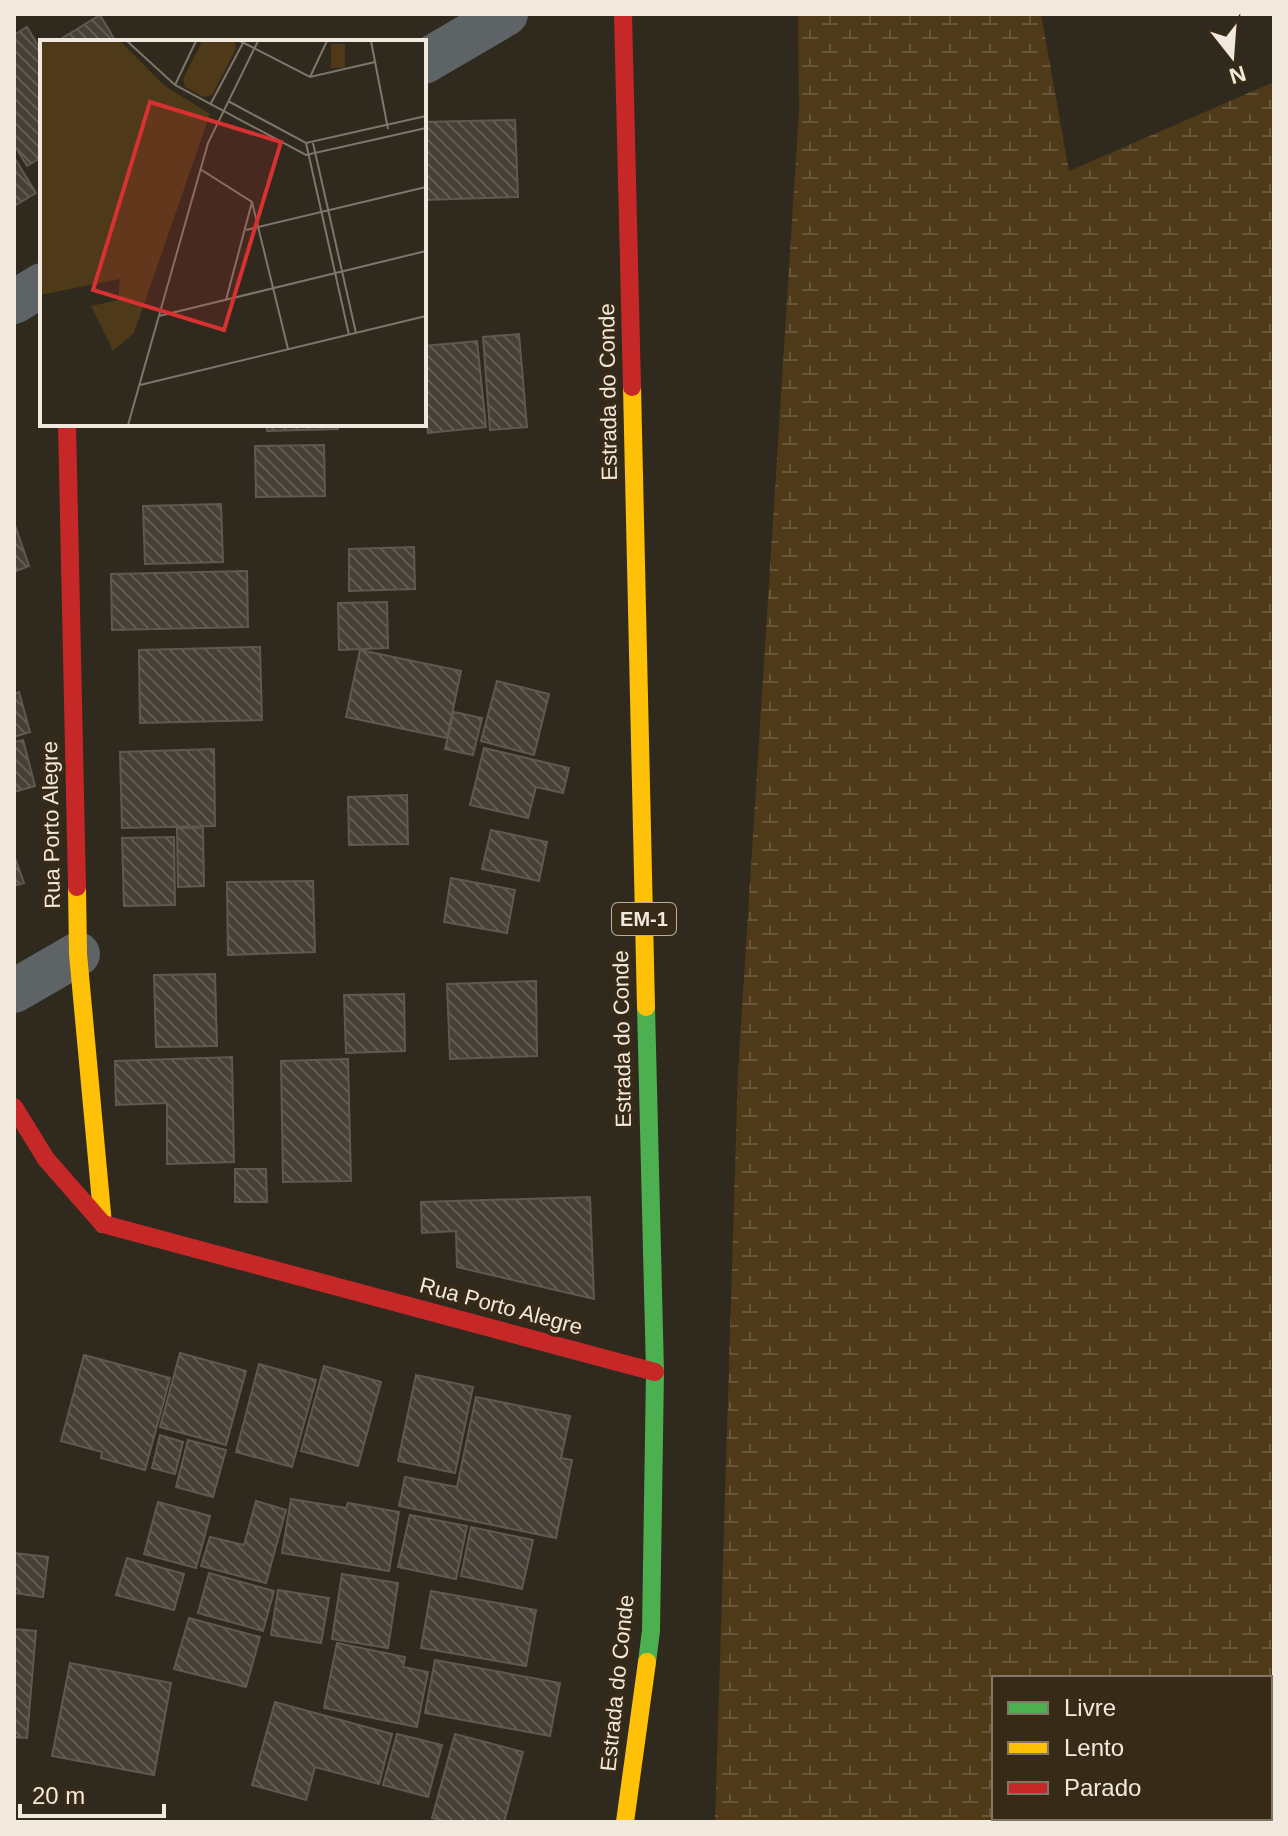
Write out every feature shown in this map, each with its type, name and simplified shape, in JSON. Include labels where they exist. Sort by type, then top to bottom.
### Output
[{"type":"main road","name":"Estrada do Conde","points":[[623,14],[655,1372],[651,1631],[625,1822]]},
{"type":"main road","name":"Rua Porto Alegre","points":[[67,426],[78,954],[103,1224],[655,1372]]},
{"type":"main road","points":[[14,1107],[46,1159],[103,1224]]},
{"type":"street","points":[[426,61],[506,14]]},
{"type":"street","points":[[14,302],[40,286]]},
{"type":"street","points":[[14,991],[78,954]]},
{"type":"green space","points":[[798,14],[1041,14],[1069,171],[1274,82],[1274,1822],[715,1822],[738,1071],[799,111]]},
{"type":"building","points":[[100,15],[115,40],[59,40]]},
{"type":"building","points":[[27,27],[40,49],[40,158],[27,166],[14,145],[14,35]]},
{"type":"building","points":[[515,120],[518,197],[426,200],[426,122]]},
{"type":"building","points":[[14,157],[36,193],[14,206]]},
{"type":"building","points":[[519,334],[527,427],[490,430],[483,337]]},
{"type":"building","points":[[477,341],[486,427],[428,433],[426,346]]},
{"type":"building","points":[[267,426],[338,426],[338,429],[267,431]]},
{"type":"building","points":[[324,445],[325,496],[256,497],[255,446]]},
{"type":"building","points":[[221,504],[223,562],[145,564],[143,506]]},
{"type":"building","points":[[14,522],[29,566],[14,572]]},
{"type":"building","points":[[414,547],[415,589],[349,591],[349,549]]},
{"type":"building","points":[[247,571],[248,627],[112,630],[111,574]]},
{"type":"building","points":[[387,602],[388,648],[339,650],[338,603]]},
{"type":"building","points":[[260,647],[262,720],[140,723],[139,650]]},
{"type":"building","points":[[360,650],[461,671],[447,738],[346,717]]},
{"type":"building","points":[[497,681],[549,694],[534,755],[481,741]]},
{"type":"building","points":[[19,692],[30,732],[14,737],[14,694]]},
{"type":"building","points":[[454,712],[482,718],[473,755],[445,749]]},
{"type":"building","points":[[23,740],[35,786],[14,792],[14,742]]},
{"type":"building","points":[[484,748],[569,768],[563,793],[536,787],[528,818],[470,805]]},
{"type":"building","points":[[214,749],[215,826],[122,828],[120,752]]},
{"type":"building","points":[[407,795],[408,844],[349,845],[348,797]]},
{"type":"building","points":[[177,828],[203,828],[204,886],[178,887]]},
{"type":"building","points":[[491,830],[547,842],[539,881],[482,869]]},
{"type":"building","points":[[174,837],[175,905],[124,906],[122,838]]},
{"type":"building","points":[[14,855],[24,883],[14,886]]},
{"type":"building","points":[[451,878],[515,890],[507,933],[444,922]]},
{"type":"building","points":[[313,881],[315,952],[228,955],[227,882]]},
{"type":"building","points":[[215,974],[217,1046],[156,1047],[154,975]]},
{"type":"building","points":[[536,981],[537,1056],[450,1059],[447,984]]},
{"type":"building","points":[[404,994],[405,1051],[346,1053],[344,995]]},
{"type":"building","points":[[232,1057],[234,1162],[167,1164],[167,1103],[116,1105],[115,1061]]},
{"type":"building","points":[[348,1059],[351,1181],[283,1182],[281,1061]]},
{"type":"building","points":[[235,1169],[266,1169],[267,1202],[235,1202]]},
{"type":"building","points":[[590,1197],[594,1299],[457,1267],[456,1231],[422,1233],[421,1202]]},
{"type":"building","points":[[180,1353],[246,1371],[226,1445],[160,1427]]},
{"type":"building","points":[[84,1355],[170,1378],[145,1470],[101,1458],[102,1452],[61,1441]]},
{"type":"building","points":[[259,1364],[316,1380],[292,1467],[236,1452]]},
{"type":"building","points":[[324,1366],[381,1382],[358,1466],[301,1451]]},
{"type":"building","points":[[416,1375],[473,1387],[455,1473],[398,1461]]},
{"type":"building","points":[[476,1397],[570,1416],[561,1458],[572,1460],[556,1538],[399,1506],[405,1477],[457,1487]]},
{"type":"building","points":[[160,1435],[183,1442],[175,1474],[152,1468]]},
{"type":"building","points":[[188,1440],[226,1450],[213,1497],[176,1487]]},
{"type":"building","points":[[291,1499],[346,1508],[348,1503],[399,1512],[389,1571],[282,1553]]},
{"type":"building","points":[[256,1501],[286,1510],[266,1583],[201,1566],[210,1537],[244,1545]]},
{"type":"building","points":[[158,1502],[210,1516],[196,1568],[144,1554]]},
{"type":"building","points":[[410,1515],[467,1526],[456,1579],[398,1567]]},
{"type":"building","points":[[471,1527],[533,1540],[522,1589],[461,1576]]},
{"type":"building","points":[[14,1553],[48,1557],[43,1597],[14,1593]]},
{"type":"building","points":[[127,1558],[184,1574],[174,1610],[116,1595]]},
{"type":"building","points":[[209,1573],[274,1591],[263,1631],[198,1613]]},
{"type":"building","points":[[342,1574],[398,1583],[388,1648],[332,1639]]},
{"type":"building","points":[[278,1590],[329,1598],[321,1643],[271,1635]]},
{"type":"building","points":[[431,1591],[536,1610],[526,1666],[421,1648]]},
{"type":"building","points":[[189,1618],[260,1637],[246,1687],[174,1669]]},
{"type":"building","points":[[14,1629],[36,1631],[27,1738],[14,1737]]},
{"type":"building","points":[[337,1643],[405,1657],[403,1667],[428,1672],[417,1727],[324,1708]]},
{"type":"building","points":[[435,1660],[560,1683],[550,1736],[425,1713]]},
{"type":"building","points":[[70,1663],[171,1683],[154,1775],[52,1756]]},
{"type":"building","points":[[275,1702],[392,1734],[379,1784],[315,1767],[306,1800],[252,1785]]},
{"type":"building","points":[[397,1734],[442,1745],[428,1797],[383,1785]]},
{"type":"building","points":[[455,1734],[523,1752],[504,1822],[449,1822],[432,1818]]},
{"type":"traffic: fast","points":[[646,1007],[655,1372],[651,1631],[647,1662]]},
{"type":"traffic: slow","points":[[632,387],[646,1007]]},
{"type":"traffic: slow","points":[[77,887],[78,954],[103,1224]]},
{"type":"traffic: slow","points":[[625,1822],[647,1662]]},
{"type":"traffic: jam","points":[[623,14],[632,387]]},
{"type":"traffic: jam","points":[[67,426],[77,887]]},
{"type":"traffic: jam","points":[[14,1107],[46,1159],[103,1224],[655,1372]]}]
